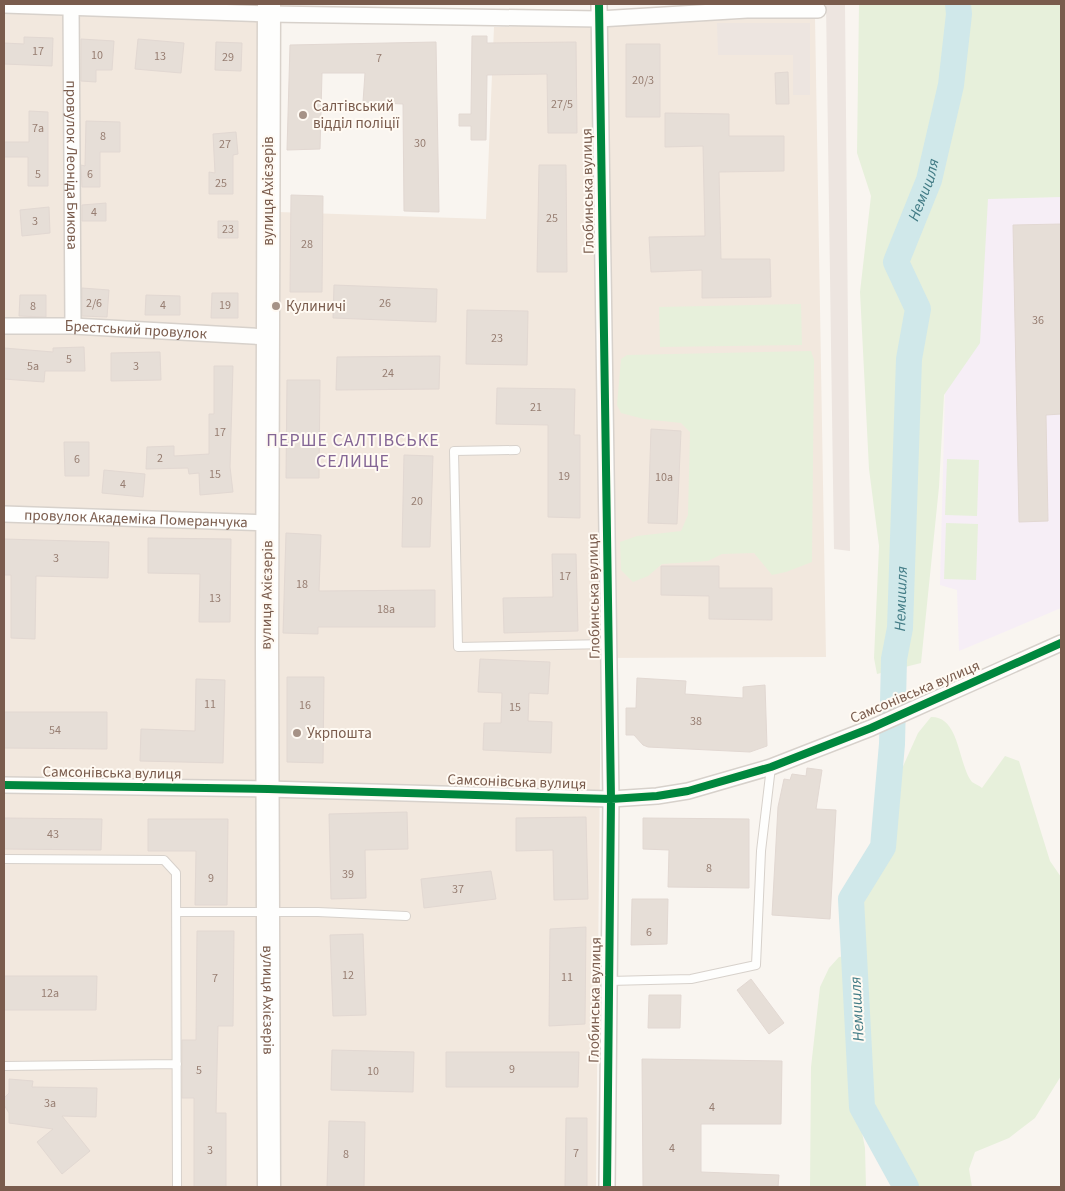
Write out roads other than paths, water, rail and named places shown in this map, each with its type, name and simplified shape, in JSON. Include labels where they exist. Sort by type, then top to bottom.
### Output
[{"type":"main road","name":"вулиця Ахієзерів","points":[[269,9],[269,1187]]},
{"type":"street","points":[[4,5],[269,9],[599,11],[718,8],[818,10]]},
{"type":"street","name":"провулок Леоніда Бикова","points":[[70,6],[73,326]]},
{"type":"street","name":"Глобинська вулиця","points":[[599,11],[611,799],[607,1187]]},
{"type":"street","name":"Брестський провулок","points":[[4,326],[73,326],[268,337]]},
{"type":"street","name":"провулок Академіка Померанчука","points":[[4,514],[268,523]]},
{"type":"street","name":"Самсонівська вулиця","points":[[4,785],[268,788],[611,799],[656,796],[688,790],[771,766],[871,728],[1061,643]]},
{"type":"lane","points":[[516,450],[454,451],[458,647],[608,644]]},
{"type":"lane","points":[[609,981],[691,979],[756,965],[761,851],[771,766]]},
{"type":"lane","points":[[4,859],[164,860],[176,873],[177,1187]]},
{"type":"lane","points":[[177,912],[269,911],[406,916]]},
{"type":"lane","points":[[4,1066],[177,1064]]},
{"type":"waterway","name":"Немишля","points":[[906,1187],[862,1107],[851,899],[883,847],[892,744],[894,659],[900,628],[909,359],[918,309],[896,262],[929,180],[951,85],[959,14],[958,4]]},
{"type":"place","name":"Салтівський відділ поліції","points":[[303,115]]},
{"type":"place","name":"Кулиничі","points":[[276,306]]},
{"type":"place","name":"Укрпошта","points":[[297,733]]},
{"type":"district","name":"ПЕРШЕ САЛТІВСЬКЕ СЕЛИЩЕ","points":[[353,450]]}]
